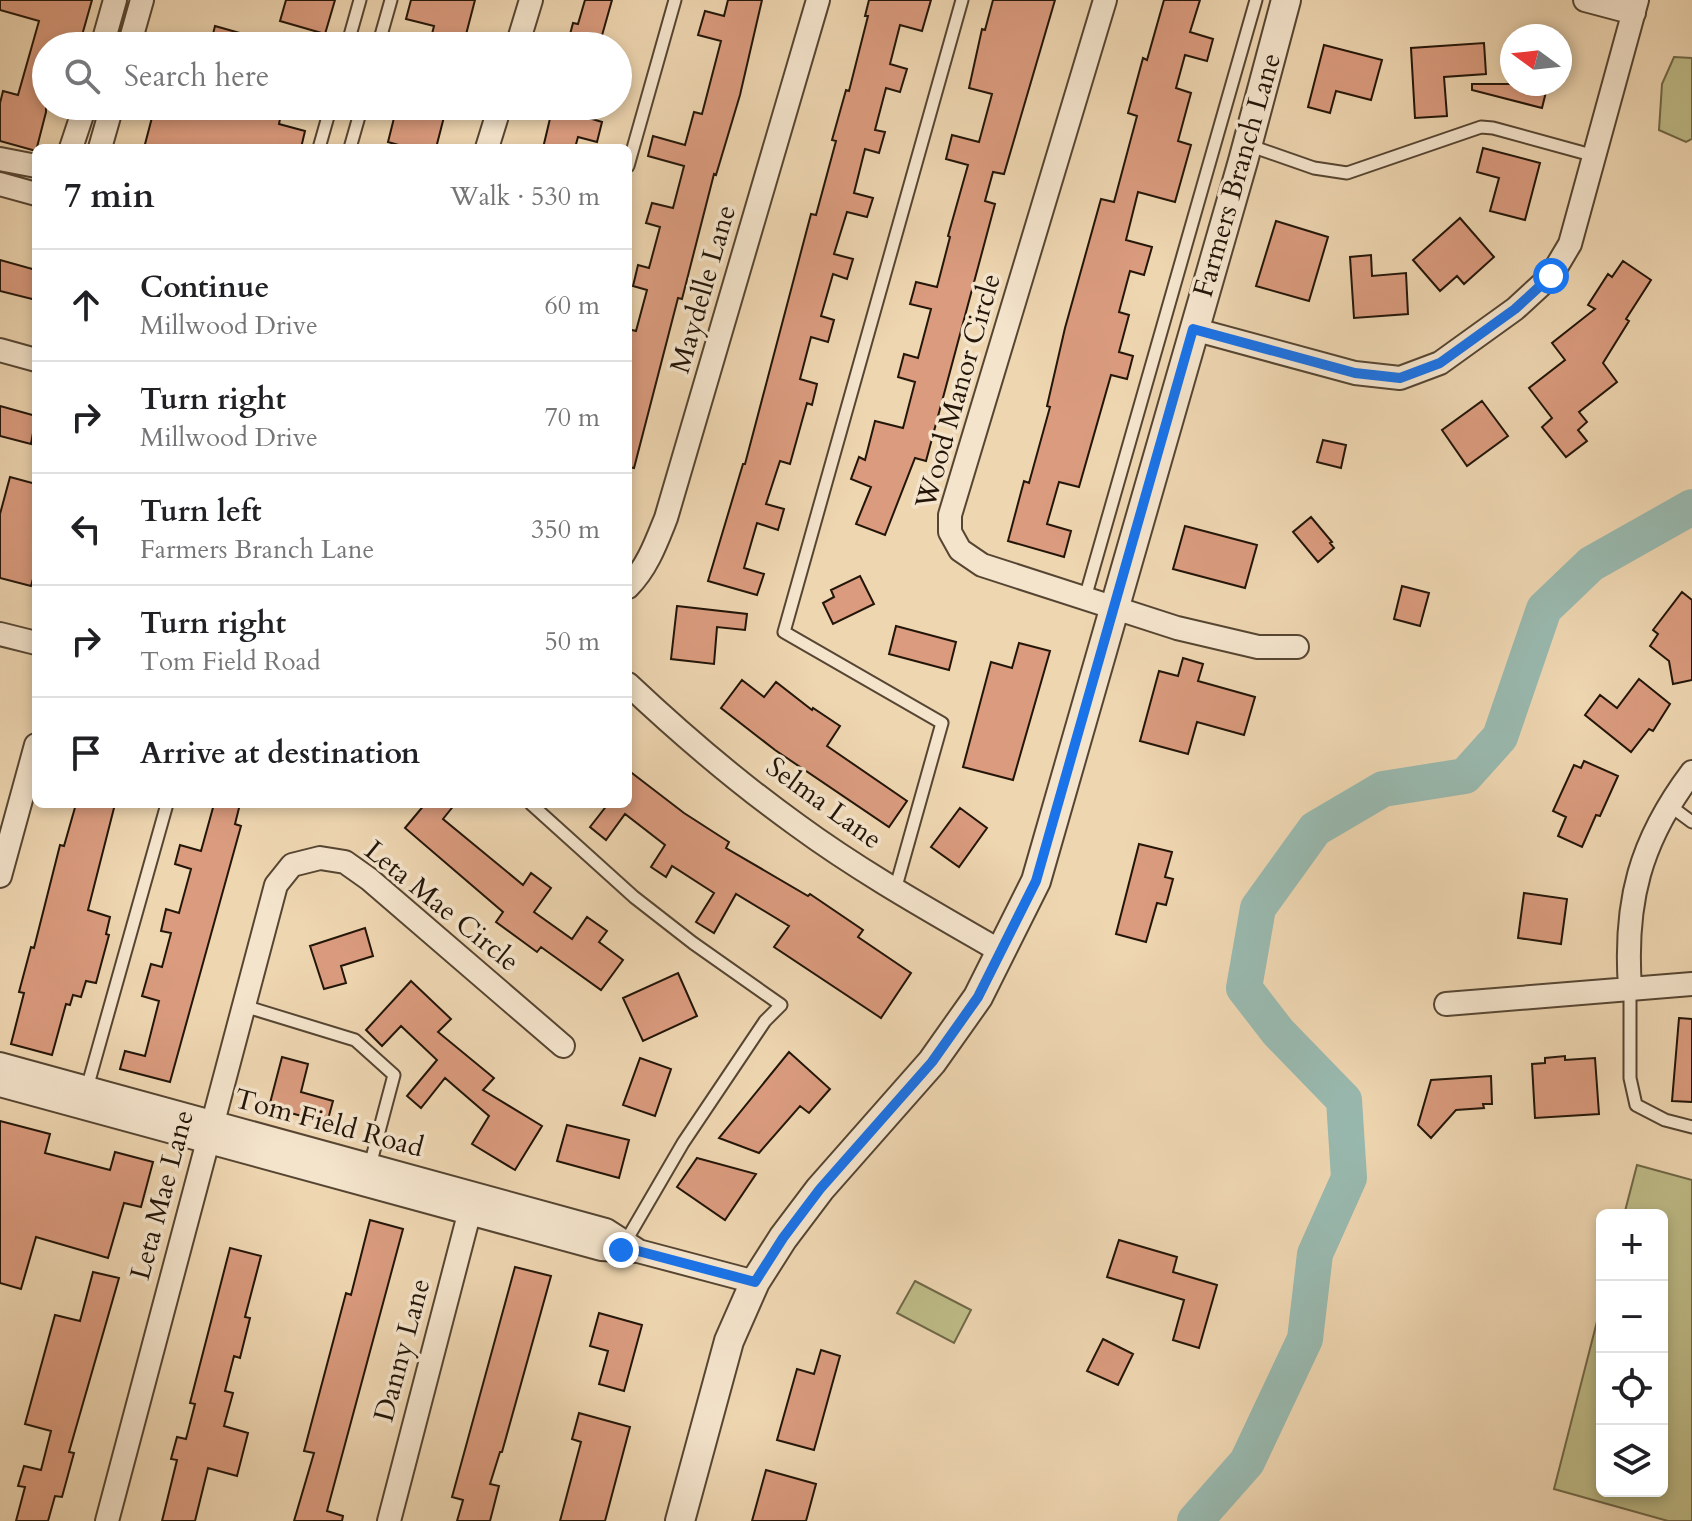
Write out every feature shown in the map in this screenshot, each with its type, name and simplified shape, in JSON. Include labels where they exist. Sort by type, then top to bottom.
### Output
[{"type":"street","points":[[106,32],[115,0]]},
{"type":"street","points":[[133,32],[142,0]]},
{"type":"street","points":[[521,32],[531,0]]},
{"type":"street","name":"Maydelle Lane","points":[[632,583],[655,547],[666,518],[818,0]]},
{"type":"street","name":"Wood Manor Circle","points":[[1105,0],[950,515],[950,532],[960,550],[982,565],[1177,628],[1258,647],[1297,647]]},
{"type":"street","name":"Farmers Branch Lane","points":[[680,1521],[729,1341],[755,1282],[820,1189],[932,1062],[978,997],[1036,881],[1286,0]]},
{"type":"street","points":[[1193,329],[1355,373],[1400,378],[1440,363],[1515,309],[1551,276],[1570,244],[1636,6],[1585,0]]},
{"type":"street","points":[[72,144],[80,120]]},
{"type":"street","points":[[101,144],[108,120]]},
{"type":"street","points":[[488,144],[496,120]]},
{"type":"street","points":[[0,159],[32,165]]},
{"type":"street","points":[[0,184],[32,193]]},
{"type":"street","points":[[0,350],[32,359]]},
{"type":"street","points":[[0,634],[32,642]]},
{"type":"street","name":"Selma Lane","points":[[632,688],[684,736],[797,825],[895,890],[1000,951]]},
{"type":"street","points":[[0,876],[32,760]]},
{"type":"street","points":[[1630,988],[1628,955],[1634,888],[1653,833],[1692,772]]},
{"type":"street","name":"Leta Mae Circle","points":[[276,885],[292,865],[320,858],[345,862],[369,879],[563,1046]]},
{"type":"street","name":"Leta Mae Lane","points":[[107,1521],[276,885]]},
{"type":"street","points":[[1446,1004],[1692,984]]},
{"type":"street","name":"Tom Field Road","points":[[0,1064],[84,1098]]},
{"type":"street","name":"Tom Field Road","points":[[0,1085],[84,1098],[472,1203],[601,1249],[628,1248],[755,1282]]},
{"type":"street","name":"Danny Lane","points":[[389,1521],[472,1203]]},
{"type":"lane","points":[[351,32],[360,0]]},
{"type":"lane","points":[[382,32],[391,0]]},
{"type":"lane","points":[[632,152],[675,0]]},
{"type":"lane","points":[[895,890],[942,723],[784,632],[962,0]]},
{"type":"lane","points":[[1085,598],[1256,0]]},
{"type":"lane","points":[[320,144],[327,120]]},
{"type":"lane","points":[[351,144],[358,120]]},
{"type":"lane","points":[[1247,145],[1314,168],[1347,173],[1481,127],[1595,156]]},
{"type":"lane","points":[[1669,805],[1692,822]]},
{"type":"lane","points":[[84,1098],[166,808]]},
{"type":"lane","points":[[535,808],[634,897],[781,1005],[765,1021],[683,1143],[628,1248]]},
{"type":"lane","points":[[1630,988],[1630,1078],[1636,1105],[1665,1120],[1692,1127]]},
{"type":"lane","points":[[244,1006],[355,1040],[394,1075],[367,1175]]},
{"type":"shaded area","points":[[1674,57],[1692,58],[1692,139],[1686,142],[1659,130],[1662,84]]},
{"type":"shaded area","points":[[1637,1165],[1692,1180],[1692,1521],[1668,1521],[1554,1489],[1596,1325],[1596,1497],[1668,1497],[1668,1209],[1626,1209]]},
{"type":"shaded area","points":[[915,1281],[971,1310],[954,1343],[897,1313]]},
{"type":"building","points":[[0,0],[92,0],[83,32],[36,32],[39,21],[0,10]]},
{"type":"building","points":[[286,0],[335,0],[326,32],[280,21]]},
{"type":"building","points":[[411,0],[475,0],[467,32],[432,32],[434,26],[406,19]]},
{"type":"building","points":[[585,0],[612,0],[603,32],[571,32],[573,23],[578,24]]},
{"type":"building","points":[[728,0],[762,0],[740,95],[714,174],[682,299],[678,298],[632,468],[632,330],[636,331],[647,290],[633,286],[638,265],[649,268],[660,227],[646,223],[652,203],[673,208],[684,166],[648,156],[653,136],[685,145],[694,112],[702,114],[721,41],[698,35],[705,11],[724,16]]},
{"type":"building","points":[[869,0],[931,0],[922,31],[900,25],[890,64],[907,69],[900,92],[886,88],[875,130],[885,132],[879,153],[865,149],[854,193],[873,198],[867,217],[847,212],[834,254],[853,259],[847,279],[833,274],[821,316],[834,320],[828,342],[811,337],[800,379],[817,384],[812,405],[807,403],[790,464],[780,461],[766,504],[784,509],[778,530],[757,523],[744,568],[764,574],[757,595],[708,581],[745,464],[811,214],[816,215],[836,141],[832,140],[846,90],[849,91],[868,16],[865,16]]},
{"type":"building","points":[[993,0],[1055,0],[1004,174],[993,172],[985,201],[995,204],[926,461],[915,458],[885,535],[856,524],[871,487],[851,479],[859,457],[865,460],[875,421],[903,428],[915,382],[898,377],[904,354],[918,358],[931,309],[910,304],[916,282],[937,287],[968,165],[946,159],[952,135],[979,142],[992,94],[969,88],[982,29],[985,30]]},
{"type":"building","points":[[1164,0],[1200,0],[1190,32],[1213,39],[1207,61],[1185,55],[1176,88],[1191,93],[1178,141],[1191,145],[1175,202],[1138,192],[1126,240],[1152,247],[1144,275],[1130,271],[1119,312],[1129,315],[1119,352],[1133,356],[1127,379],[1111,375],[1079,487],[1059,482],[1047,524],[1071,531],[1064,557],[1008,541],[1024,481],[1029,483],[1050,407],[1047,406],[1065,328],[1101,199],[1114,202],[1137,116],[1128,113],[1143,58],[1147,60]]},
{"type":"building","points":[[215,26],[236,32],[214,32]]},
{"type":"building","points":[[1484,43],[1486,74],[1444,77],[1447,116],[1415,118],[1411,48]]},
{"type":"building","points":[[1324,45],[1382,60],[1371,100],[1336,91],[1330,113],[1308,107]]},
{"type":"building","points":[[32,46],[32,120],[44,120],[38,144],[32,144],[32,150],[0,141],[3,91],[18,95]]},
{"type":"building","points":[[1472,84],[1500,84],[1500,96],[1545,96],[1542,108],[1472,90]]},
{"type":"building","points":[[151,120],[280,120],[279,124],[305,131],[302,144],[145,144]]},
{"type":"building","points":[[394,120],[443,120],[437,144],[388,142]]},
{"type":"building","points":[[550,120],[602,122],[597,142],[578,137],[576,144],[544,144]]},
{"type":"building","points":[[1483,148],[1540,163],[1525,220],[1490,211],[1499,178],[1477,172]]},
{"type":"building","points":[[1460,218],[1494,257],[1464,284],[1457,276],[1440,291],[1413,260]]},
{"type":"building","points":[[1276,221],[1328,237],[1309,301],[1256,286]]},
{"type":"building","points":[[1371,255],[1372,276],[1406,273],[1408,314],[1354,318],[1350,257]]},
{"type":"building","points":[[0,260],[32,269],[32,299],[0,291]]},
{"type":"building","points":[[1623,261],[1651,280],[1603,363],[1617,382],[1579,412],[1587,422],[1578,430],[1587,441],[1566,457],[1542,427],[1552,418],[1529,388],[1565,360],[1552,343],[1595,309],[1588,305],[1608,274],[1612,277]]},
{"type":"building","points":[[1482,401],[1508,436],[1467,466],[1442,430]]},
{"type":"building","points":[[0,406],[32,415],[31,444],[0,436]]},
{"type":"building","points":[[1323,440],[1346,445],[1341,468],[1317,462]]},
{"type":"building","points":[[10,477],[32,483],[31,586],[0,578],[0,514]]},
{"type":"building","points":[[1311,517],[1334,548],[1318,562],[1293,532]]},
{"type":"building","points":[[1185,526],[1257,545],[1245,588],[1173,569]]},
{"type":"building","points":[[860,576],[874,604],[833,624],[823,603],[834,597],[831,590]]},
{"type":"building","points":[[1402,586],[1429,593],[1420,626],[1394,619]]},
{"type":"building","points":[[1682,592],[1692,600],[1692,680],[1673,684],[1669,661],[1650,646],[1658,634],[1653,630]]},
{"type":"building","points":[[677,606],[747,614],[745,630],[717,627],[714,664],[671,659]]},
{"type":"building","points":[[896,626],[956,642],[949,670],[889,654]]},
{"type":"building","points":[[1019,643],[1050,651],[1013,780],[963,767],[991,662],[1012,668]]},
{"type":"building","points":[[1183,658],[1203,664],[1198,681],[1255,697],[1244,735],[1197,722],[1188,754],[1140,741],[1159,671],[1178,676]]},
{"type":"building","points":[[1639,679],[1670,704],[1653,731],[1649,729],[1631,752],[1585,715],[1600,695],[1617,708]]},
{"type":"building","points":[[742,680],[764,697],[776,682],[812,710],[840,726],[827,746],[907,801],[889,827],[775,750],[721,708]]},
{"type":"building","points":[[1584,761],[1618,776],[1582,847],[1558,836],[1566,817],[1553,811],[1574,765],[1581,768]]},
{"type":"building","points":[[632,773],[684,813],[729,842],[726,848],[808,896],[810,894],[863,930],[858,937],[911,973],[881,1018],[774,947],[789,926],[736,894],[714,933],[696,922],[714,893],[672,866],[666,877],[651,867],[665,845],[625,814],[606,840],[590,827],[605,808],[632,808]]},
{"type":"building","points":[[75,808],[114,808],[88,910],[110,917],[106,934],[109,935],[96,983],[86,981],[81,997],[73,995],[70,1005],[66,1004],[52,1055],[11,1044],[24,993],[19,992],[31,947],[34,948],[60,845],[64,846]]},
{"type":"building","points":[[213,808],[239,808],[235,824],[241,826],[170,1082],[120,1069],[125,1051],[145,1056],[159,1001],[142,996],[151,964],[162,967],[171,933],[161,931],[166,909],[179,913],[191,869],[175,864],[180,845],[201,851]]},
{"type":"building","points":[[422,808],[452,808],[443,819],[523,885],[531,873],[551,888],[534,912],[572,939],[587,917],[607,931],[599,942],[623,960],[601,990],[541,947],[537,952],[496,922],[503,912],[405,828]]},
{"type":"building","points":[[960,808],[987,828],[959,867],[931,847]]},
{"type":"building","points":[[1139,844],[1172,852],[1165,877],[1173,879],[1166,905],[1157,903],[1146,942],[1116,934]]},
{"type":"building","points":[[1524,893],[1567,899],[1561,944],[1518,938]]},
{"type":"building","points":[[365,928],[373,956],[341,966],[346,983],[324,989],[310,946]]},
{"type":"building","points":[[678,973],[697,1016],[643,1041],[623,998]]},
{"type":"building","points":[[411,981],[451,1019],[438,1032],[494,1078],[483,1090],[542,1126],[515,1170],[472,1144],[489,1116],[445,1078],[421,1108],[407,1096],[437,1060],[401,1026],[382,1046],[366,1030]]},
{"type":"building","points":[[1679,1018],[1692,1019],[1692,1102],[1672,1101]]},
{"type":"building","points":[[789,1052],[830,1089],[809,1113],[800,1106],[759,1153],[719,1138]]},
{"type":"building","points":[[1565,1056],[1565,1060],[1595,1058],[1599,1114],[1535,1118],[1532,1064],[1545,1063],[1545,1058]]},
{"type":"building","points":[[282,1057],[308,1064],[301,1092],[333,1101],[327,1123],[269,1107]]},
{"type":"building","points":[[640,1058],[671,1069],[655,1116],[623,1105]]},
{"type":"building","points":[[1491,1076],[1492,1104],[1483,1104],[1484,1108],[1456,1110],[1431,1138],[1418,1125],[1431,1080]]},
{"type":"building","points":[[0,1121],[50,1134],[45,1153],[110,1170],[115,1152],[153,1162],[141,1207],[124,1203],[108,1258],[36,1237],[21,1289],[0,1283]]},
{"type":"building","points":[[567,1125],[629,1140],[619,1178],[557,1161]]},
{"type":"building","points":[[697,1158],[756,1174],[725,1220],[677,1187]]},
{"type":"building","points":[[370,1220],[403,1229],[327,1511],[343,1516],[342,1521],[294,1521],[314,1453],[304,1451],[346,1293],[351,1295]]},
{"type":"building","points":[[1119,1240],[1177,1257],[1173,1272],[1217,1285],[1199,1348],[1173,1340],[1184,1300],[1107,1277]]},
{"type":"building","points":[[230,1248],[261,1256],[245,1317],[250,1318],[240,1358],[234,1356],[225,1391],[233,1393],[224,1426],[248,1433],[237,1476],[208,1468],[195,1521],[162,1521],[177,1460],[171,1459],[177,1437],[186,1439],[195,1404],[190,1403]]},
{"type":"building","points":[[515,1267],[551,1276],[502,1452],[490,1484],[499,1486],[490,1521],[457,1521],[463,1500],[452,1497]]},
{"type":"building","points":[[93,1272],[119,1278],[69,1452],[74,1453],[62,1497],[55,1496],[48,1521],[16,1521],[25,1487],[18,1486],[24,1466],[41,1470],[51,1431],[25,1424],[55,1315],[80,1321]]},
{"type":"building","points":[[599,1313],[642,1325],[624,1391],[599,1384],[608,1351],[590,1346]]},
{"type":"building","points":[[1103,1339],[1133,1354],[1118,1385],[1087,1371]]},
{"type":"building","points":[[821,1350],[840,1356],[814,1450],[777,1440],[797,1369],[814,1374]]},
{"type":"building","points":[[579,1413],[630,1427],[605,1521],[560,1521],[581,1442],[572,1439]]},
{"type":"building","points":[[766,1470],[816,1484],[806,1521],[752,1521]]},
{"type":"waterway","points":[[1195,1521],[1247,1462],[1305,1339],[1315,1254],[1349,1178],[1344,1100],[1278,1032],[1244,988],[1258,908],[1315,829],[1383,789],[1465,776],[1500,737],[1544,609],[1591,564],[1692,507]]},
{"type":"route","points":[[621,1250],[638,1251],[755,1282],[820,1189],[932,1062],[978,997],[1036,881],[1193,329],[1355,373],[1400,378],[1440,363],[1515,309],[1551,276]]}]
